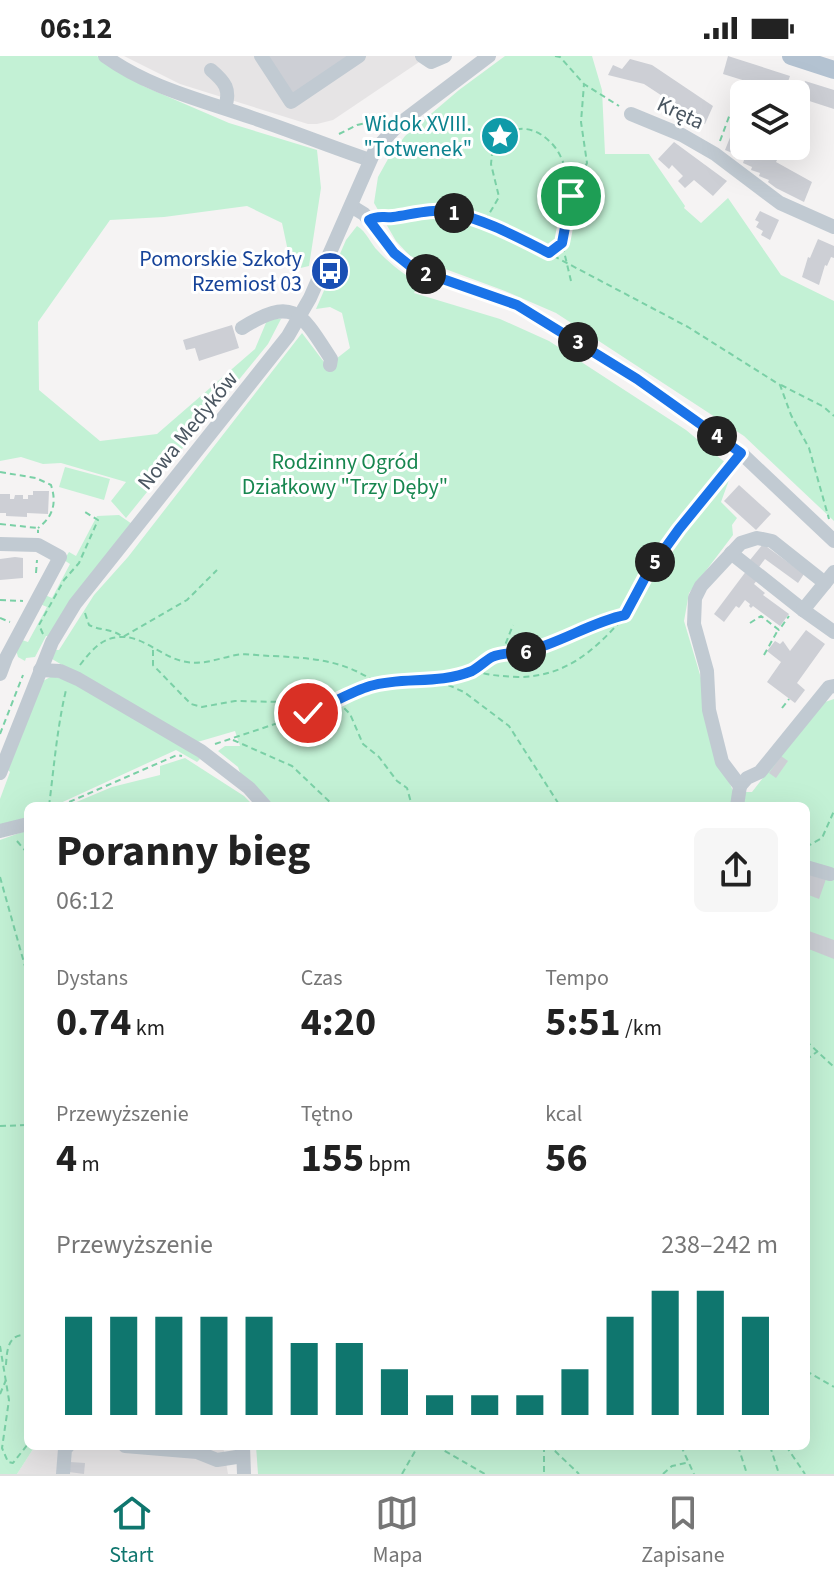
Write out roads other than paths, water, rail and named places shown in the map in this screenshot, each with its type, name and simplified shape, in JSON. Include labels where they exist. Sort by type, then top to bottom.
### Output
[{"type":"main road","points":[[791,56],[834,70]]},
{"type":"street","points":[[105,56],[142,79],[370,160]]},
{"type":"street","points":[[261,56],[291,102],[359,56]]},
{"type":"street","points":[[422,56],[431,62],[445,56]]},
{"type":"street","name":"Nowa Medyków","points":[[0,773],[55,636],[82,595],[242,396],[300,316],[370,160],[385,137],[485,57]]},
{"type":"street","points":[[211,70],[229,91],[225,108]]},
{"type":"street","name":"Kręta","points":[[631,114],[682,135],[715,154],[780,203],[834,227]]},
{"type":"street","points":[[351,206],[364,214],[394,253],[414,269],[517,305],[637,379],[741,453],[832,538]]},
{"type":"street","points":[[242,328],[267,312],[289,312],[300,316],[331,359],[330,365]]},
{"type":"street","points":[[740,786],[722,762],[709,710],[707,671],[694,624],[695,598],[701,586],[731,553],[749,540],[764,538],[830,577],[800,615]]},
{"type":"street","points":[[0,544],[38,545],[60,557],[0,674]]},
{"type":"street","points":[[731,553],[800,615],[833,637]]},
{"type":"street","points":[[40,670],[60,671],[69,675],[201,751],[249,788],[261,802]]},
{"type":"street","points":[[739,802],[740,786],[747,778],[760,772],[829,687],[834,686]]},
{"type":"street","points":[[810,868],[830,874]]},
{"type":"street","points":[[63,1474],[65,1450]]},
{"type":"street","points":[[173,1450],[197,1452],[217,1460],[243,1451],[244,1474]]},
{"type":"place","name":"Widok XVIII. \"Totwenek\"","points":[[500,136]]},
{"type":"place","name":"Pomorskie Szkoły Rzemiosł 03","points":[[330,271]]},
{"type":"park label","name":"Rodzinny Ogród Działkowy \"Trzy Dęby\"","points":[[345,474]]}]
